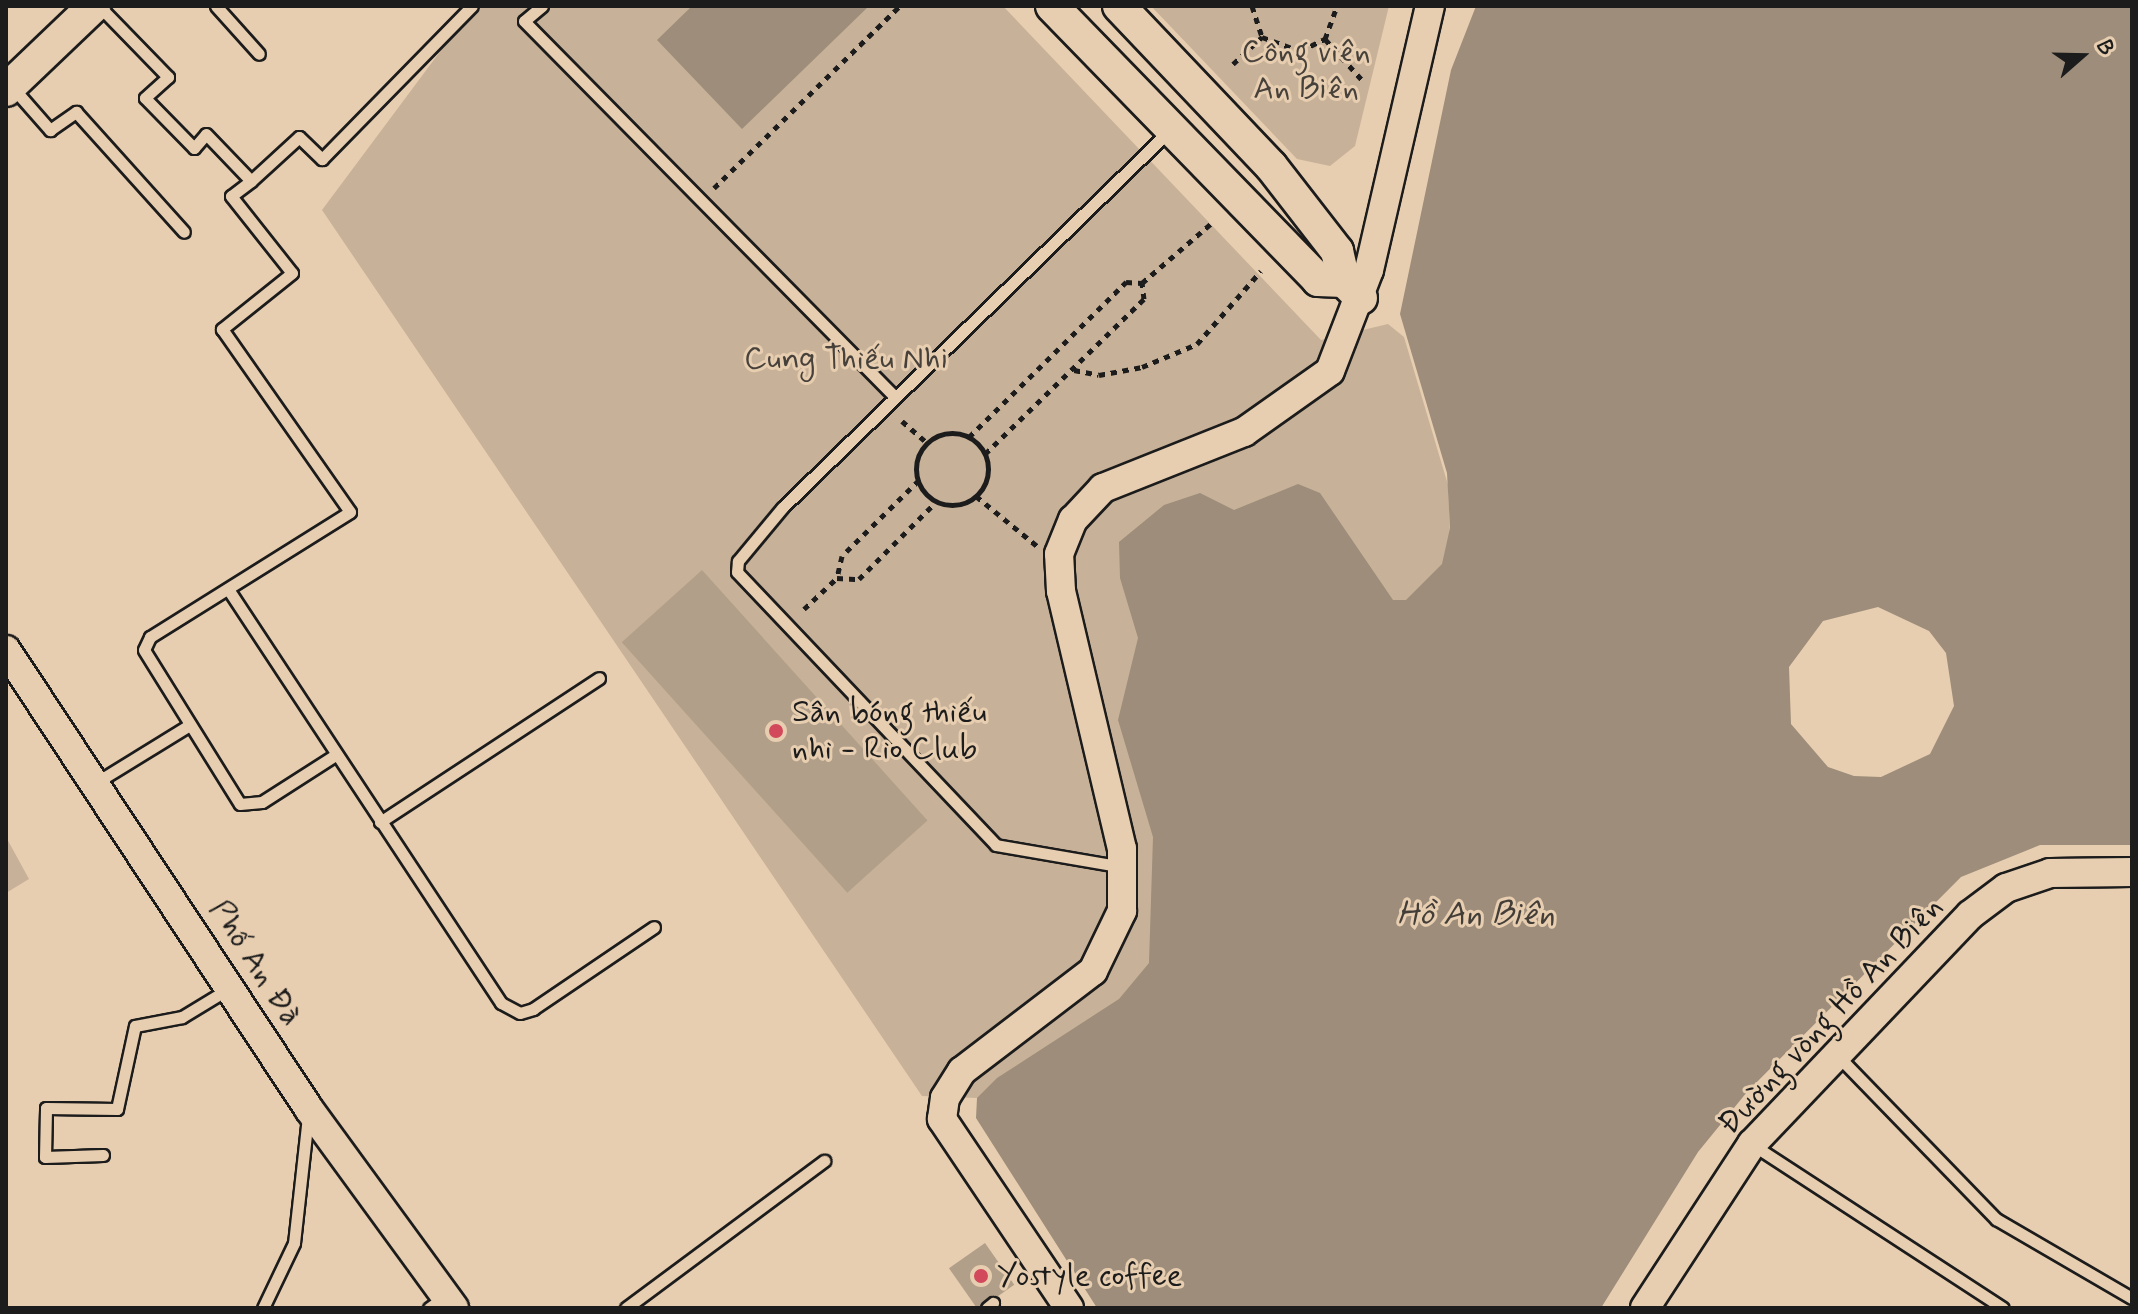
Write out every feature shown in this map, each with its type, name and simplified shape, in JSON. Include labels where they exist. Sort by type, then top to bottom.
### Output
[{"type":"main road","points":[[8,87],[96,6]]},
{"type":"main road","points":[[1052,6],[1169,130],[1318,280],[1353,290]]},
{"type":"main road","points":[[1119,6],[1271,166],[1337,251],[1353,290]]},
{"type":"street","points":[[1069,1308],[942,1119],[943,1108],[962,1071],[1093,971],[1115,935],[1124,867],[1059,554],[1073,520],[1103,488],[1244,432],[1313,388],[1330,371],[1430,6]]},
{"type":"street","name":"Phố An Đà","points":[[8,661],[97,782],[309,1109],[443,1304]]},
{"type":"street","name":"Đường vòng Hồ An Biên","points":[[1645,1308],[1752,1144],[1838,1056],[1890,993],[2006,888],[2050,873],[2132,872]]},
{"type":"lane","points":[[96,6],[168,77],[145,98],[194,148],[206,134],[251,181]]},
{"type":"lane","points":[[216,6],[259,54]]},
{"type":"lane","points":[[334,756],[262,802],[240,804],[146,659],[146,642],[350,512],[222,329],[292,273],[231,196],[299,137],[322,159],[472,6]]},
{"type":"lane","points":[[542,6],[524,21],[894,396]]},
{"type":"lane","points":[[8,87],[50,130],[76,112],[184,232]]},
{"type":"lane","points":[[1124,867],[996,845],[737,572],[755,537],[894,396],[1169,130]]},
{"type":"lane","points":[[228,589],[334,756],[510,1010],[533,1009],[654,927]]},
{"type":"lane","points":[[380,822],[599,678]]},
{"type":"lane","points":[[97,782],[188,726]]},
{"type":"lane","points":[[103,1155],[45,1157],[46,1108],[117,1109],[135,1026],[182,1017],[230,988]]},
{"type":"lane","points":[[1838,1056],[1996,1219],[2132,1298]]},
{"type":"lane","points":[[263,1308],[294,1243],[309,1109]]},
{"type":"lane","points":[[1752,1144],[2003,1308]]},
{"type":"lane","points":[[626,1308],[824,1161]]},
{"type":"path","points":[[714,188],[900,6]]},
{"type":"path","points":[[1252,6],[1262,37],[1286,51],[1325,39]]},
{"type":"path","points":[[1325,39],[1337,6]]},
{"type":"path","points":[[1233,64],[1262,37]]},
{"type":"path","points":[[1325,39],[1364,82]]},
{"type":"path","points":[[969,437],[1126,282],[1142,283],[1213,222]]},
{"type":"path","points":[[1074,370],[1099,375],[1142,367],[1197,344],[1261,271]]},
{"type":"path","points":[[985,454],[1144,299],[1142,283]]},
{"type":"path","points":[[902,421],[927,443]]},
{"type":"path","points":[[947,433],[969,437],[985,454],[987,478],[976,496],[962,504],[937,501],[919,480],[917,463],[927,443],[947,433]]},
{"type":"path","points":[[804,609],[837,578],[842,556],[919,480]]},
{"type":"path","points":[[976,496],[1040,548]]},
{"type":"path","points":[[837,578],[859,579],[937,501]]},
{"type":"green space","name":"Cung Thiếu Nhi","points":[[474,6],[1003,6],[1321,340],[1388,324],[1404,337],[1448,485],[1452,582],[1172,830],[1152,979],[977,1098],[922,1096],[322,210]]},
{"type":"green space","name":"Công viên An Biên","points":[[1151,6],[1389,6],[1355,146],[1330,166],[1297,159]]},
{"type":"green space","points":[[6,837],[29,879],[6,893]]},
{"type":"water","points":[[692,6],[869,6],[742,129],[657,40]]},
{"type":"water","name":"Hồ An Biên","points":[[1476,6],[2132,6],[2132,845],[2040,845],[1961,877],[1747,1092],[1698,1152],[1601,1308],[1097,1308],[976,1118],[977,1098],[997,1078],[1119,999],[1149,963],[1153,837],[1118,720],[1138,638],[1120,578],[1119,542],[1164,505],[1200,493],[1234,510],[1298,484],[1320,493],[1393,600],[1406,600],[1442,564],[1450,528],[1447,473],[1400,314],[1451,70]],"holes":[[[1878,607],[1929,631],[1946,653],[1954,706],[1930,754],[1881,777],[1854,776],[1828,767],[1791,724],[1789,667],[1823,621]]]},
{"type":"building","name":"Sân bóng thiếu nhi - Rio Club","points":[[702,570],[927,820],[847,893],[622,642]]},
{"type":"building","name":"Yostyle coffee","points":[[985,1243],[1014,1285],[977,1308],[949,1268]]},
{"type":"place","name":"Sân bóng thiếu nhi - Rio Club","points":[[776,731]]},
{"type":"place","name":"Yostyle coffee","points":[[981,1276]]}]
